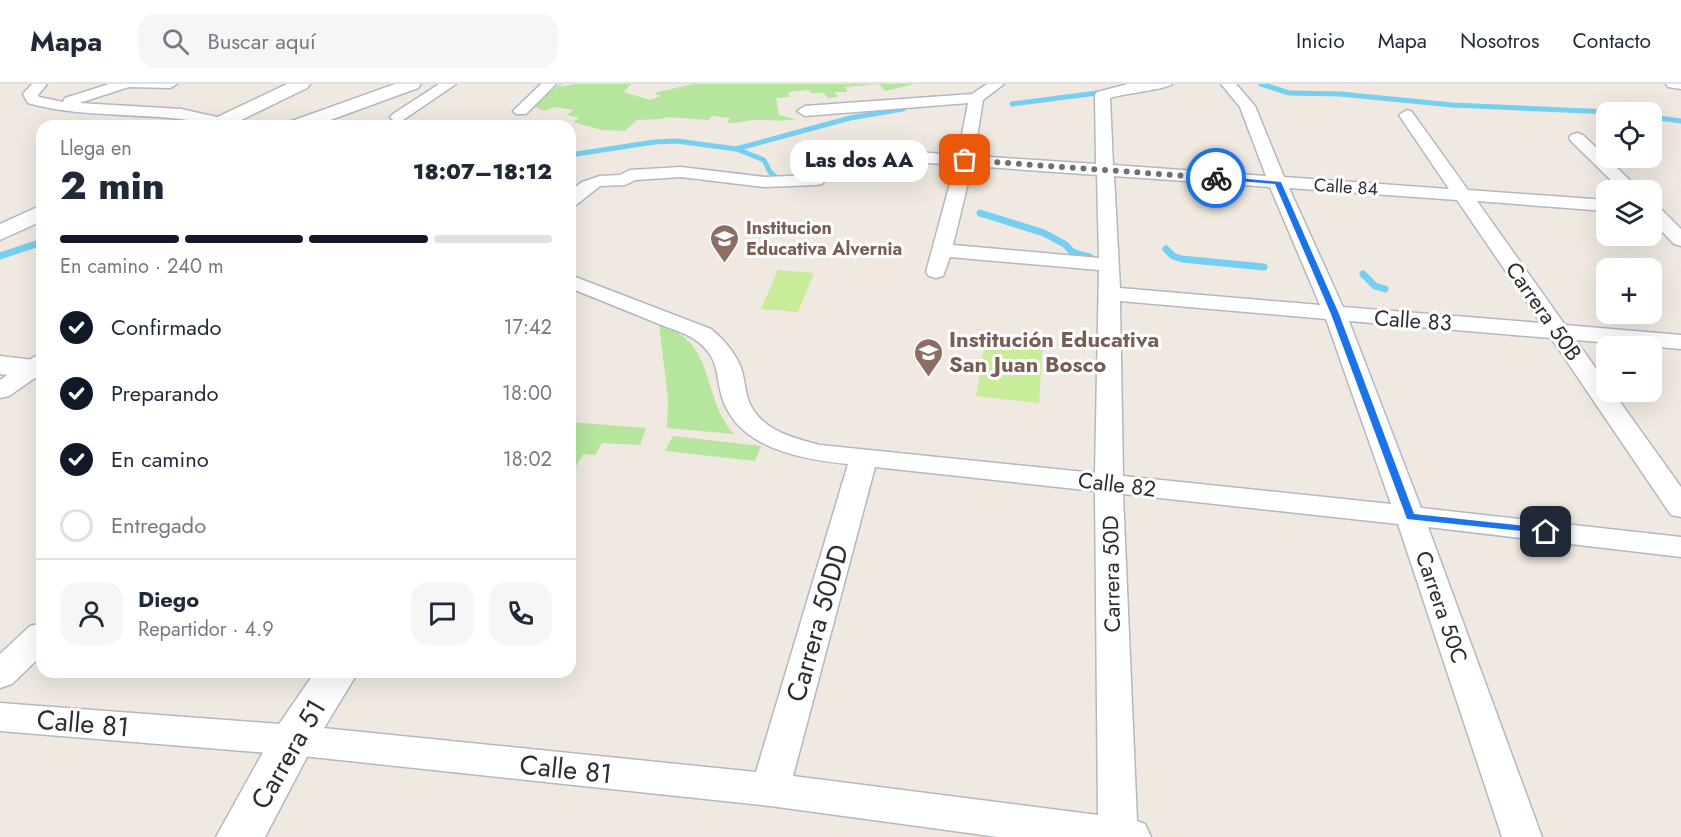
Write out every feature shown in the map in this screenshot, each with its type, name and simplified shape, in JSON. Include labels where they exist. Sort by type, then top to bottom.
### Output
[{"type":"street","points":[[40,84],[30,94],[33,100],[54,106],[181,114],[203,120]]},
{"type":"street","points":[[54,106],[124,84]]},
{"type":"street","points":[[133,84],[170,84]]},
{"type":"street","points":[[225,120],[301,84]]},
{"type":"street","points":[[313,120],[412,84]]},
{"type":"street","points":[[398,117],[449,84]]},
{"type":"street","points":[[520,111],[549,84]]},
{"type":"street","points":[[805,111],[976,98],[997,84]]},
{"type":"street","name":"Carrera 50D","points":[[1122,836],[1109,483],[1109,265],[1102,95],[1133,87],[1165,84]]},
{"type":"street","name":"Carrera 50C","points":[[1228,84],[1247,105],[1277,182],[1335,314],[1410,517],[1522,837]]},
{"type":"street","points":[[1673,84],[1681,86]]},
{"type":"street","points":[[936,272],[965,160],[976,98]]},
{"type":"street","name":"Carrera 50B","points":[[1407,115],[1681,508]]},
{"type":"street","points":[[1577,138],[1620,180]]},
{"type":"street","name":"Calle 84","points":[[576,195],[588,183],[606,179],[625,180],[630,175],[681,172],[765,182],[816,185],[838,146],[965,160],[1596,204]]},
{"type":"street","points":[[1662,210],[1681,210]]},
{"type":"street","points":[[0,233],[36,215]]},
{"type":"street","points":[[1662,220],[1681,240]]},
{"type":"street","points":[[942,250],[1109,265]]},
{"type":"street","name":"Calle 82","points":[[576,283],[689,326],[713,342],[730,370],[740,411],[759,431],[779,442],[802,449],[820,453],[1681,547]]},
{"type":"street","name":"Calle 83","points":[[1109,294],[1681,342]]},
{"type":"street","points":[[0,365],[36,366]]},
{"type":"street","points":[[0,391],[36,368]]},
{"type":"street","name":"Carrera 50DD","points":[[770,790],[864,456]]},
{"type":"street","points":[[0,675],[36,641]]},
{"type":"street","name":"Carrera 51","points":[[240,837],[293,740],[333,678]]},
{"type":"street","name":"Calle 81","points":[[0,717],[293,740],[770,790],[1122,836]]},
{"type":"green space","points":[[560,84],[562,84],[559,87],[577,84],[631,84],[624,92],[650,100],[661,96],[654,93],[693,84],[879,84],[846,87],[847,92],[834,92],[838,97],[828,98],[824,93],[811,93],[809,90],[788,92],[790,97],[776,98],[779,115],[796,119],[727,123],[730,118],[712,116],[709,120],[665,117],[637,120],[625,131],[602,130],[576,123],[580,118],[567,115],[574,110],[554,107],[545,111],[531,106]]},
{"type":"green space","points":[[879,84],[914,84],[885,91]]},
{"type":"green space","points":[[778,270],[814,273],[798,312],[761,309]]},
{"type":"green space","points":[[659,324],[678,333],[691,344],[700,357],[723,419],[734,434],[667,428],[668,399]]},
{"type":"green space","points":[[986,336],[1043,341],[1039,403],[976,396]]},
{"type":"green space","points":[[576,422],[646,428],[640,445],[602,443],[595,455],[583,454],[576,466]]},
{"type":"green space","points":[[673,436],[761,446],[755,461],[665,451]]},
{"type":"waterway","points":[[1261,84],[1289,93],[1340,94],[1452,105],[1596,111]]},
{"type":"waterway","points":[[1012,104],[1105,92]]},
{"type":"waterway","points":[[576,154],[654,142],[677,141],[736,149],[850,118],[903,109]]},
{"type":"waterway","points":[[1662,118],[1681,121]]},
{"type":"waterway","points":[[739,150],[764,160],[770,172],[777,178]]},
{"type":"waterway","points":[[980,213],[1044,233],[1066,245],[1072,252],[1090,257]]},
{"type":"waterway","points":[[0,256],[36,244]]},
{"type":"waterway","points":[[1166,249],[1173,256],[1182,259],[1264,267]]},
{"type":"waterway","points":[[1363,274],[1375,286],[1385,289]]},
{"type":"way so far","points":[[965,160],[1216,178]]},
{"type":"place","name":"Las dos AA","points":[[965,160]]},
{"type":"place","name":"Institucion Educativa Alvernia","points":[[725,264]]},
{"type":"place","name":"Institución Educativa San Juan Bosco","points":[[928,378]]},
{"type":"route","points":[[1216,178],[1277,182],[1335,314],[1410,517],[1546,532]]}]
